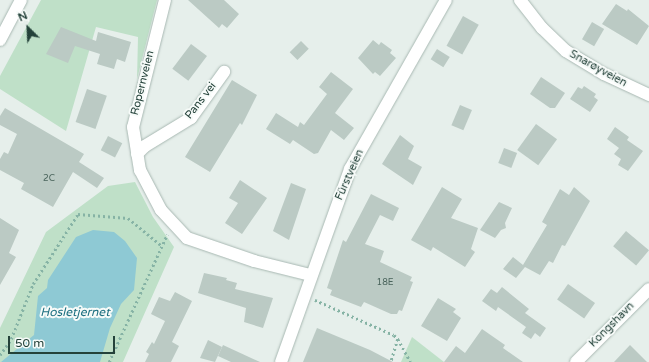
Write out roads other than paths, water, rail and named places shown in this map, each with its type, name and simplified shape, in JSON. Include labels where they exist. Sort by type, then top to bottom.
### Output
[{"type":"street","points":[[0,40],[21,0]]},
{"type":"street","name":"Ropernveien","points":[[165,0],[135,113],[133,127],[137,154],[147,184],[161,210],[172,224],[187,238],[254,261],[310,275]]},
{"type":"street","name":"Fürstveien","points":[[281,362],[310,275],[350,169],[446,0]]},
{"type":"street","name":"Snarøyveien","points":[[520,0],[542,28],[566,51],[604,74],[649,95]]},
{"type":"street","name":"Pans vei","points":[[137,154],[149,143],[191,118],[224,72]]},
{"type":"street","name":"Kongshavn","points":[[576,362],[649,289]]},
{"type":"water","name":"Hosletjernet","points":[[93,230],[114,232],[125,241],[137,258],[134,290],[121,304],[110,328],[100,362],[1,362],[34,335],[38,296],[47,288],[48,280],[76,237]]}]
